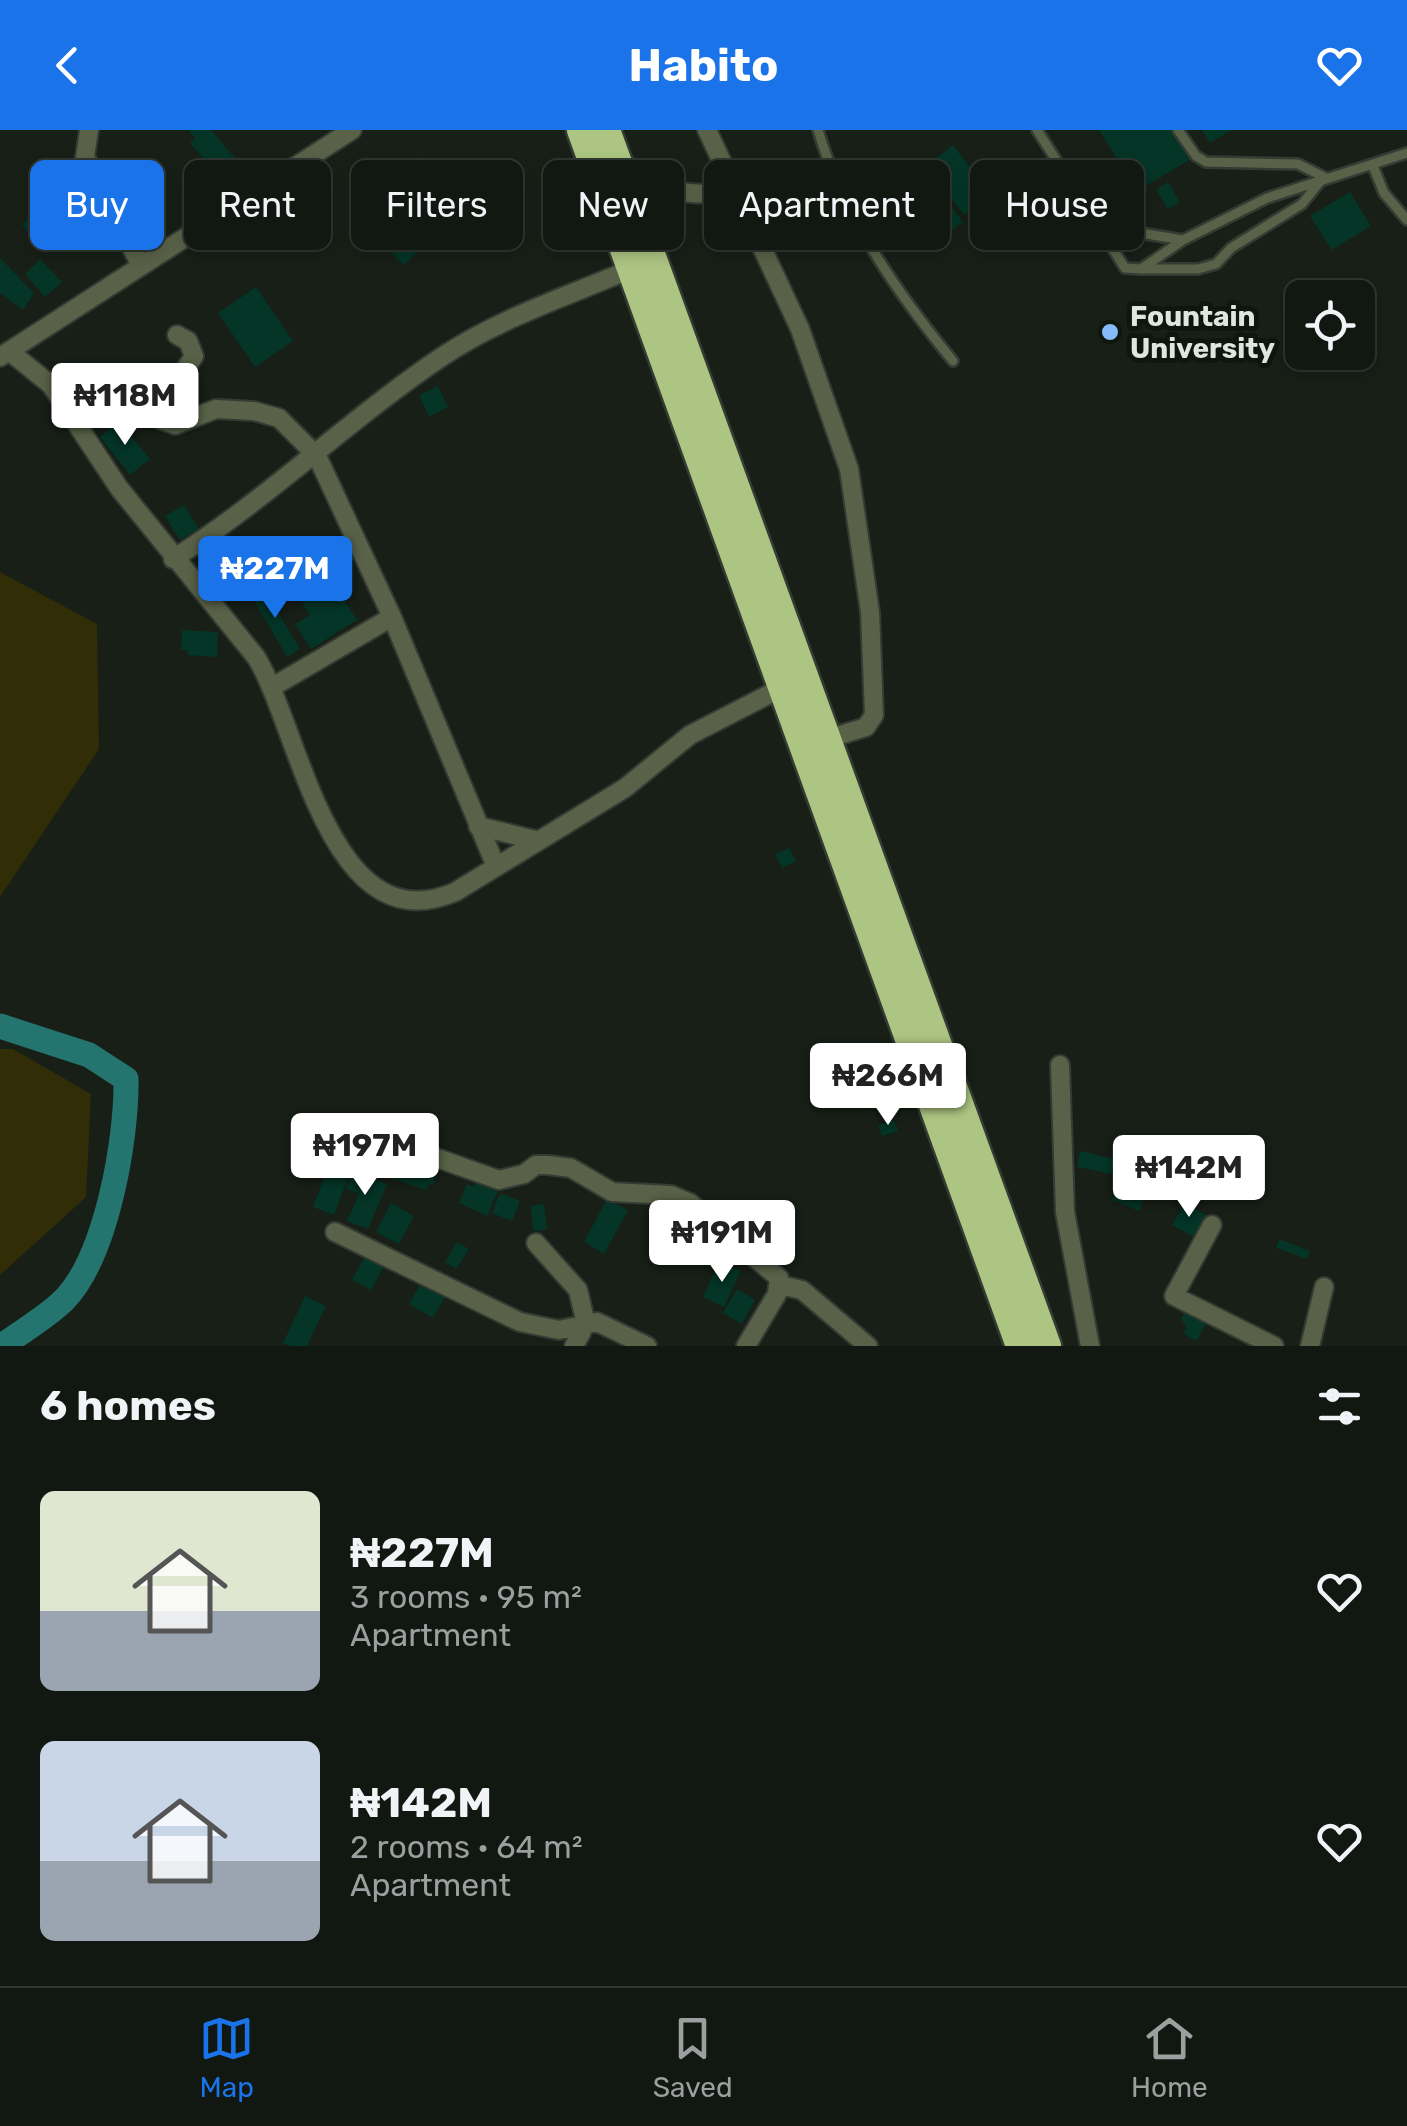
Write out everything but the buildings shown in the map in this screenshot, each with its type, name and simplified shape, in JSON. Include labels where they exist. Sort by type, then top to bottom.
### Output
[{"type":"highway","points":[[582,130],[1021,1346]]},
{"type":"highway","points":[[610,142],[1046,1346]]},
{"type":"street","points":[[88,130],[85,157],[140,264]]},
{"type":"street","points":[[352,130],[4,354],[51,384],[173,559],[234,626],[274,686],[324,822],[356,871],[374,885],[409,900],[432,902],[455,892],[624,788],[690,735],[782,686]]},
{"type":"street","points":[[707,130],[722,160]]},
{"type":"street","points":[[610,142],[636,176],[678,195],[704,194]]},
{"type":"street","points":[[765,250],[800,329],[850,469],[860,525],[874,715],[866,726],[850,734],[826,739]]},
{"type":"street","points":[[173,559],[317,456],[333,439],[446,354],[542,305],[631,270]]},
{"type":"street","points":[[177,335],[188,340],[194,356],[162,406],[161,420],[175,425],[216,410],[254,410],[279,418],[317,456],[392,617],[495,864]]},
{"type":"street","points":[[274,686],[392,617]]},
{"type":"street","points":[[478,826],[536,840]]},
{"type":"street","points":[[1060,1065],[1065,1212],[1090,1346]]},
{"type":"street","points":[[372,1135],[499,1180],[536,1165],[548,1165],[571,1168],[612,1192],[671,1194],[706,1216],[779,1278],[780,1286],[746,1346]]},
{"type":"street","points":[[1212,1225],[1174,1296],[1251,1341],[1274,1346]]},
{"type":"street","points":[[335,1232],[520,1322],[540,1329],[607,1324],[646,1346]]},
{"type":"street","points":[[536,1243],[578,1290],[586,1324],[574,1346]]},
{"type":"street","points":[[780,1286],[802,1290],[868,1346]]},
{"type":"street","points":[[1310,1346],[1324,1288]]},
{"type":"lane","points":[[818,130],[833,175],[886,273],[954,361]]},
{"type":"lane","points":[[1037,130],[1056,160]]},
{"type":"lane","points":[[1178,130],[1196,156],[1206,162],[1298,164],[1324,177]]},
{"type":"lane","points":[[1142,269],[1184,240],[1267,198],[1407,154]]},
{"type":"lane","points":[[1373,166],[1384,193],[1407,220]]},
{"type":"lane","points":[[1113,250],[1125,268],[1198,270],[1216,264],[1262,228],[1293,211],[1324,177]]},
{"type":"lane","points":[[1144,233],[1184,240]]},
{"type":"shaded area","points":[[0,572],[97,624],[99,749],[0,897]]},
{"type":"shaded area","points":[[0,1049],[13,1049],[91,1094],[86,1197],[0,1275]]},
{"type":"waterway","points":[[0,1026],[89,1055],[126,1079],[118,1163],[92,1255],[64,1300],[2,1346]]},
{"type":"place","name":"Fountain University","points":[[1110,332]]}]
